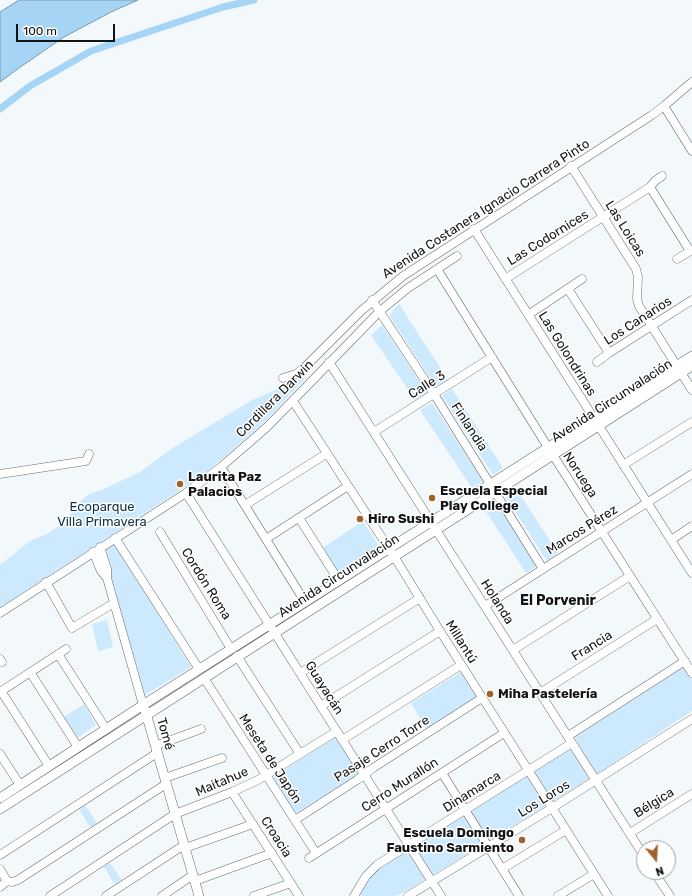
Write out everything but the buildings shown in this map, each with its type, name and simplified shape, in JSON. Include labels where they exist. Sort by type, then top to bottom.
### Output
[{"type":"street","name":"Avenida Costanera Ignacio Carrera Pinto","points":[[283,378],[296,374],[304,368],[372,300],[412,269],[664,106],[692,82]]},
{"type":"street","points":[[664,106],[692,151]]},
{"type":"street","name":"Las Loicas","points":[[571,166],[636,269],[638,277],[638,303],[692,390]]},
{"type":"street","name":"Las Codornices","points":[[505,279],[650,187],[655,180],[662,176]]},
{"type":"street","points":[[650,187],[691,251],[677,259]]},
{"type":"street","name":"Las Golondrinas","points":[[474,229],[692,573]]},
{"type":"street","name":"Cordillera Darwin","points":[[0,613],[221,468],[253,440],[293,401],[329,362],[380,311],[408,288],[457,256]]},
{"type":"street","name":"Noruega","points":[[437,269],[692,673]]},
{"type":"street","points":[[528,315],[582,279]]},
{"type":"street","points":[[568,288],[609,352]]},
{"type":"street","name":"Finlandia","points":[[372,300],[434,394],[543,569]]},
{"type":"street","name":"Los Canarios","points":[[597,362],[609,352],[692,300]]},
{"type":"street","name":"Avenida Circunvalación","points":[[0,798],[143,705],[202,673],[434,526],[678,369],[692,356]]},
{"type":"street","name":"Calle 3","points":[[374,432],[492,357]]},
{"type":"street","name":"Holanda","points":[[329,362],[636,843]]},
{"type":"street","name":"Avenida Circunvalación","points":[[678,369],[692,366]]},
{"type":"street","name":"Millantú","points":[[293,401],[391,552],[608,896]]},
{"type":"street","points":[[623,465],[692,422]]},
{"type":"street","points":[[0,474],[86,461],[89,454]]},
{"type":"street","points":[[245,506],[326,454]]},
{"type":"street","points":[[221,468],[305,602]]},
{"type":"street","name":"Marcos Pérez","points":[[485,606],[692,474]]},
{"type":"street","points":[[266,539],[348,486]]},
{"type":"street","name":"Guayacán","points":[[186,492],[441,896]]},
{"type":"street","points":[[299,518],[339,581]]},
{"type":"street","points":[[671,540],[692,526]]},
{"type":"street","name":"Cordón Roma","points":[[160,532],[234,653],[300,754]]},
{"type":"street","name":"Meseta de Japón","points":[[115,538],[316,853]]},
{"type":"street","name":"Tomé","points":[[100,547],[107,569],[107,578],[143,705],[200,896]]},
{"type":"street","name":"Tomé","points":[[93,552],[101,571],[107,578]]},
{"type":"street","name":"Avenida Circunvalación","points":[[272,629],[305,602],[391,552]]},
{"type":"street","points":[[513,650],[630,576]]},
{"type":"street","points":[[46,582],[72,628],[114,603]]},
{"type":"street","points":[[300,673],[420,598]]},
{"type":"street","name":"Francia","points":[[540,693],[658,619]]},
{"type":"street","points":[[321,706],[440,631]]},
{"type":"street","points":[[50,766],[0,692],[66,649]]},
{"type":"street","points":[[58,654],[106,729]]},
{"type":"street","name":"Dinamarca","points":[[354,896],[370,871],[528,771],[570,740],[685,661]]},
{"type":"street","points":[[342,740],[461,665]]},
{"type":"street","points":[[30,672],[78,747]]},
{"type":"street","name":"Avenida Circunvalación","points":[[0,809],[146,715],[202,673]]},
{"type":"street","name":"Pasaje Cerro Torre","points":[[295,820],[482,698]]},
{"type":"street","name":"Los Loros","points":[[408,896],[552,808],[692,719]]},
{"type":"street","points":[[0,855],[156,750],[201,729]]},
{"type":"street","name":"Maitahue","points":[[50,896],[175,814],[232,792],[266,775],[337,731]]},
{"type":"street","name":"Cerro Murallón","points":[[309,858],[504,733]]},
{"type":"street","points":[[0,754],[20,785]]},
{"type":"street","points":[[0,887],[7,881],[12,882],[18,880],[166,781],[222,758]]},
{"type":"street","points":[[442,773],[519,896]]},
{"type":"street","name":"Croacia","points":[[232,792],[299,896]]},
{"type":"street","name":"Bélgica","points":[[630,833],[691,797]]},
{"type":"street","points":[[106,896],[185,847],[253,824]]},
{"type":"street","points":[[502,869],[566,830]]},
{"type":"street","points":[[162,896],[194,878],[272,853]]},
{"type":"street","points":[[0,869],[7,881]]},
{"type":"street","points":[[558,896],[594,874]]},
{"type":"street","points":[[659,880],[670,896]]},
{"type":"street","points":[[254,896],[291,883]]},
{"type":"green space","points":[[399,304],[448,380],[436,387],[389,315]]},
{"type":"green space","points":[[382,325],[427,393],[415,400],[371,335]]},
{"type":"green space","name":"Ecoparque Villa Primavera","points":[[308,376],[261,425],[203,475],[0,608],[0,564],[30,541],[47,534],[62,524],[79,503],[89,494],[104,489],[140,472],[171,449],[252,400]]},
{"type":"green space","points":[[452,389],[503,468],[493,475],[442,396]]},
{"type":"green space","points":[[432,403],[483,481],[472,488],[420,410]]},
{"type":"green space","points":[[515,487],[558,553],[547,561],[504,494]]},
{"type":"green space","points":[[495,500],[537,566],[526,573],[483,507]]},
{"type":"green space","points":[[363,521],[379,546],[337,573],[321,549]]},
{"type":"green space","points":[[113,541],[191,667],[145,695],[103,549]]},
{"type":"green space","points":[[107,620],[113,647],[98,651],[92,624]]},
{"type":"green space","points":[[684,667],[692,680],[692,711],[597,774],[405,892],[395,896],[358,896],[373,872],[578,743],[575,737]]},
{"type":"green space","points":[[461,672],[478,698],[427,729],[411,703]]},
{"type":"green space","points":[[84,704],[96,725],[77,738],[64,717]]},
{"type":"green space","points":[[336,737],[360,773],[296,813],[273,777]]},
{"type":"green space","points":[[85,805],[97,823],[91,828],[79,810]]},
{"type":"green space","points":[[110,863],[122,880],[114,884],[104,866]]},
{"type":"shaded area","points":[[19,0],[138,0],[111,12],[64,37],[0,82],[0,12]]},
{"type":"waterway","points":[[0,109],[30,86],[91,51],[223,7],[254,0]]},
{"type":"place","name":"Laurita Paz Palacios","points":[[180,484]]},
{"type":"place","name":"Escuela Especial Play College","points":[[432,498]]},
{"type":"place","name":"Hiro Sushi","points":[[360,519]]},
{"type":"place","name":"Miha Pastelería","points":[[490,694]]},
{"type":"place","name":"Escuela Domingo Faustino Sarmiento","points":[[522,840]]},
{"type":"district","name":"El Porvenir","points":[[558,601]]}]
